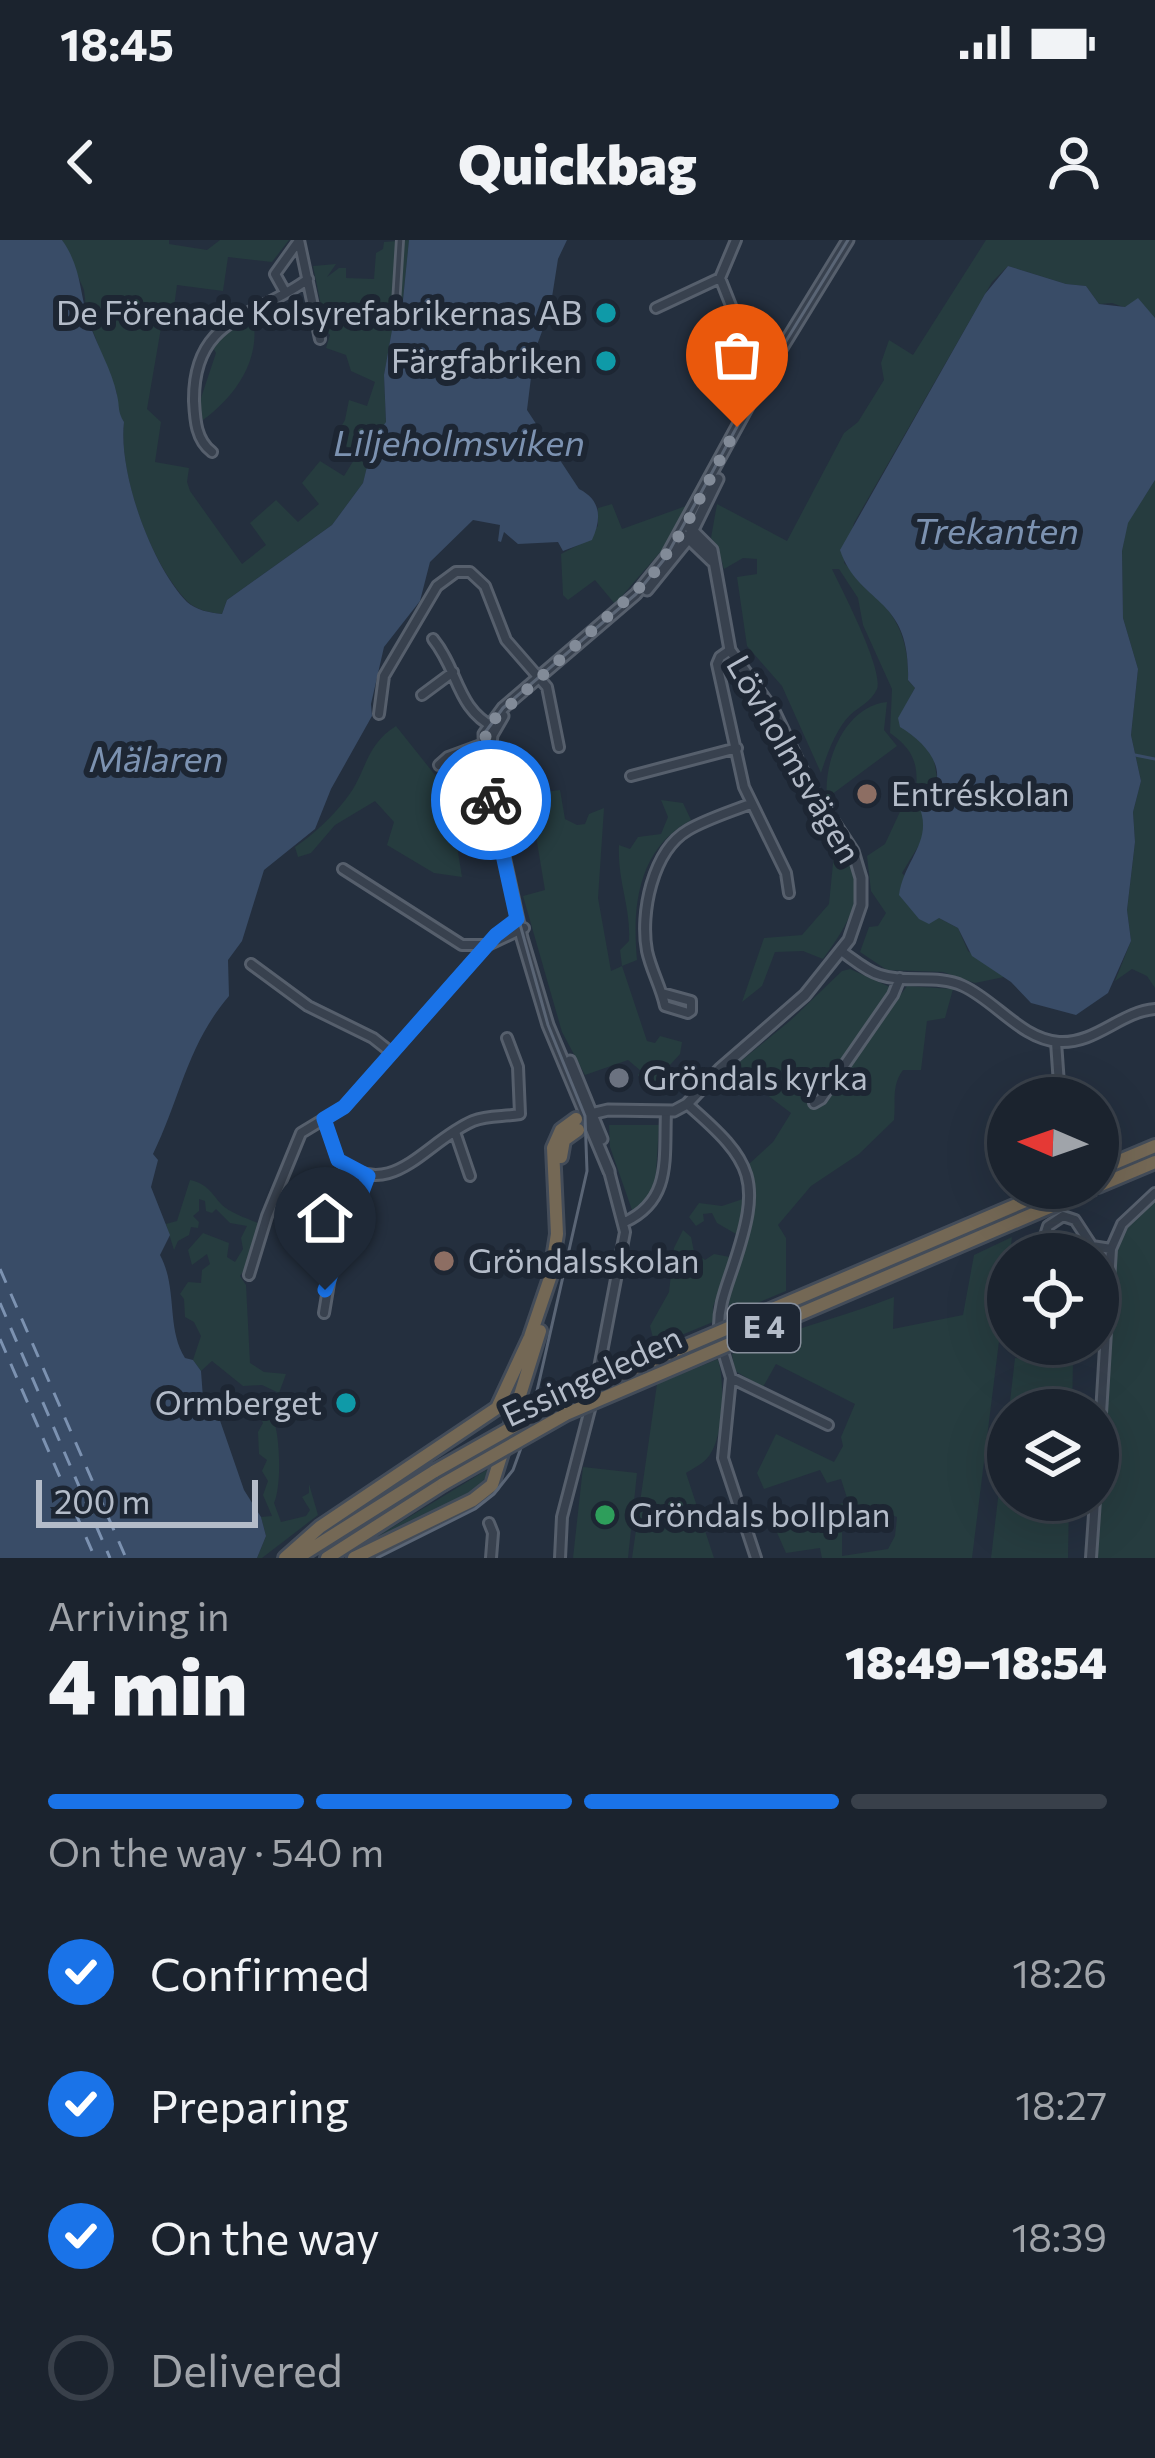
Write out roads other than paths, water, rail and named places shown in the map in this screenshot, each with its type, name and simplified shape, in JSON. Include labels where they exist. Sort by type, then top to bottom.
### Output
[{"type":"highway","points":[[285,1558],[480,1423],[503,1399],[538,1316],[554,1257],[555,1138],[586,1121]]},
{"type":"highway","points":[[354,1558],[473,1500],[492,1485],[557,1271],[563,1226],[562,1146],[586,1121]]},
{"type":"highway","points":[[1119,1161],[1155,1146]]},
{"type":"highway","name":"Essingeleden","points":[[1119,1177],[1155,1162]]},
{"type":"highway","name":"Essingeleden","points":[[297,1558],[323,1533],[579,1391],[1007,1209]]},
{"type":"highway","name":"Essingeleden","points":[[331,1555],[442,1484],[602,1397],[1044,1209]]},
{"type":"street","points":[[299,240],[320,340]]},
{"type":"street","points":[[285,292],[275,274],[299,240]]},
{"type":"street","points":[[395,320],[400,240]]},
{"type":"street","points":[[656,308],[720,278],[736,240]]},
{"type":"street","points":[[560,1558],[562,1517],[594,1394],[625,1222],[548,1025],[521,923],[486,743],[491,726],[636,594],[687,532],[751,399],[851,240]]},
{"type":"street","points":[[720,278],[752,356]]},
{"type":"street","points":[[212,452],[199,436],[195,413],[200,363],[230,321],[308,279]]},
{"type":"street","name":"Lövholmsvägen","points":[[586,1121],[608,1110],[666,1112],[687,1104],[726,1063],[792,1008],[841,951],[861,905],[862,878],[856,857],[809,784],[775,713],[730,650],[709,543],[687,532]]},
{"type":"street","points":[[379,714],[384,676],[419,617],[445,578],[464,571],[476,574],[485,586],[506,640],[548,687],[554,736],[560,747]]},
{"type":"street","points":[[433,639],[468,709],[491,726]]},
{"type":"street","points":[[730,650],[717,664],[750,804],[786,873],[789,893]]},
{"type":"street","points":[[422,695],[453,671]]},
{"type":"street","points":[[439,765],[486,743]]},
{"type":"street","points":[[631,776],[737,748]]},
{"type":"street","points":[[662,993],[646,940],[648,901],[658,870],[685,831],[750,804]]},
{"type":"street","points":[[343,869],[462,945],[488,945]]},
{"type":"street","points":[[249,1275],[301,1133],[344,1107],[488,945],[521,923]]},
{"type":"street","points":[[462,945],[470,967]]},
{"type":"street","points":[[841,951],[878,975],[944,980],[966,987],[1019,1026],[1056,1042],[1081,1040],[1129,1015],[1155,1009]]},
{"type":"street","points":[[251,964],[308,1006],[392,1052]]},
{"type":"street","points":[[814,1103],[821,1100],[900,978]]},
{"type":"street","points":[[324,1119],[338,1160],[368,1176],[390,1174],[487,1117],[520,1114],[518,1067],[507,1038]]},
{"type":"street","points":[[1056,1042],[1058,1077]]},
{"type":"street","points":[[687,1104],[722,1132],[746,1168],[751,1190],[749,1216],[719,1313],[720,1339],[731,1378],[723,1458],[756,1558]]},
{"type":"street","points":[[625,1222],[645,1212],[657,1198],[666,1112]]},
{"type":"street","points":[[455,1132],[470,1176]]},
{"type":"street","points":[[324,1313],[331,1271],[368,1176]]},
{"type":"street","points":[[1118,1233],[1155,1193]]},
{"type":"street","points":[[1046,1233],[1063,1216],[1076,1220],[1084,1233]]},
{"type":"street","points":[[731,1378],[828,1425]]},
{"type":"street","points":[[1091,1558],[1094,1521]]},
{"type":"street","points":[[489,1523],[493,1533],[490,1558]]},
{"type":"water","name":"Mälaren","points":[[0,240],[62,240],[68,250],[89,322],[115,386],[124,422],[126,466],[150,542],[187,602],[222,614],[227,600],[332,525],[363,483],[374,438],[386,422],[384,375],[392,330],[400,330],[409,240],[567,240],[534,353],[527,410],[579,489],[595,504],[598,517],[592,540],[563,551],[558,542],[518,544],[504,532],[501,542],[500,525],[473,520],[430,562],[420,601],[384,647],[372,716],[331,789],[315,829],[264,870],[242,941],[228,960],[229,996],[203,1034],[153,1154],[158,1160],[151,1187],[170,1235],[160,1255],[179,1346],[201,1371],[203,1398],[215,1406],[244,1490],[261,1517],[266,1536],[257,1558],[0,1558]]},
{"type":"water","name":"Trekanten","points":[[1008,266],[1086,286],[1099,304],[1125,307],[1138,298],[1155,318],[1155,480],[1128,523],[1122,551],[1123,618],[1138,669],[1131,735],[1141,781],[1133,812],[1135,842],[1127,910],[1131,941],[1108,993],[1076,1015],[1031,1003],[1011,982],[972,956],[958,928],[939,918],[929,924],[919,919],[899,895],[921,839],[918,804],[930,794],[937,773],[929,752],[900,727],[898,718],[915,688],[908,680],[901,632],[893,616],[848,568],[840,550],[985,294]]},
{"type":"waterway","points":[[1135,755],[1155,759]]},
{"type":"tram line","points":[[377,1558],[475,1509],[513,1470],[529,1426],[587,1171],[585,1116],[548,1025],[503,863],[482,753],[484,734],[503,708],[636,594],[666,557],[764,377],[848,240]]},
{"type":"place","name":"De Förenade Kolsyrefabrikernas AB","points":[[606,313]]},
{"type":"place","name":"Färgfabriken","points":[[606,361]]},
{"type":"place","name":"Entréskolan","points":[[867,794]]},
{"type":"place","name":"Gröndals kyrka","points":[[619,1078]]},
{"type":"place","name":"Gröndalsskolan","points":[[444,1261]]},
{"type":"place","name":"Ormberget","points":[[346,1403]]},
{"type":"place","name":"Gröndals bollplan","points":[[605,1515]]},
{"type":"water label","name":"Liljeholmsviken","points":[[459,443]]}]
